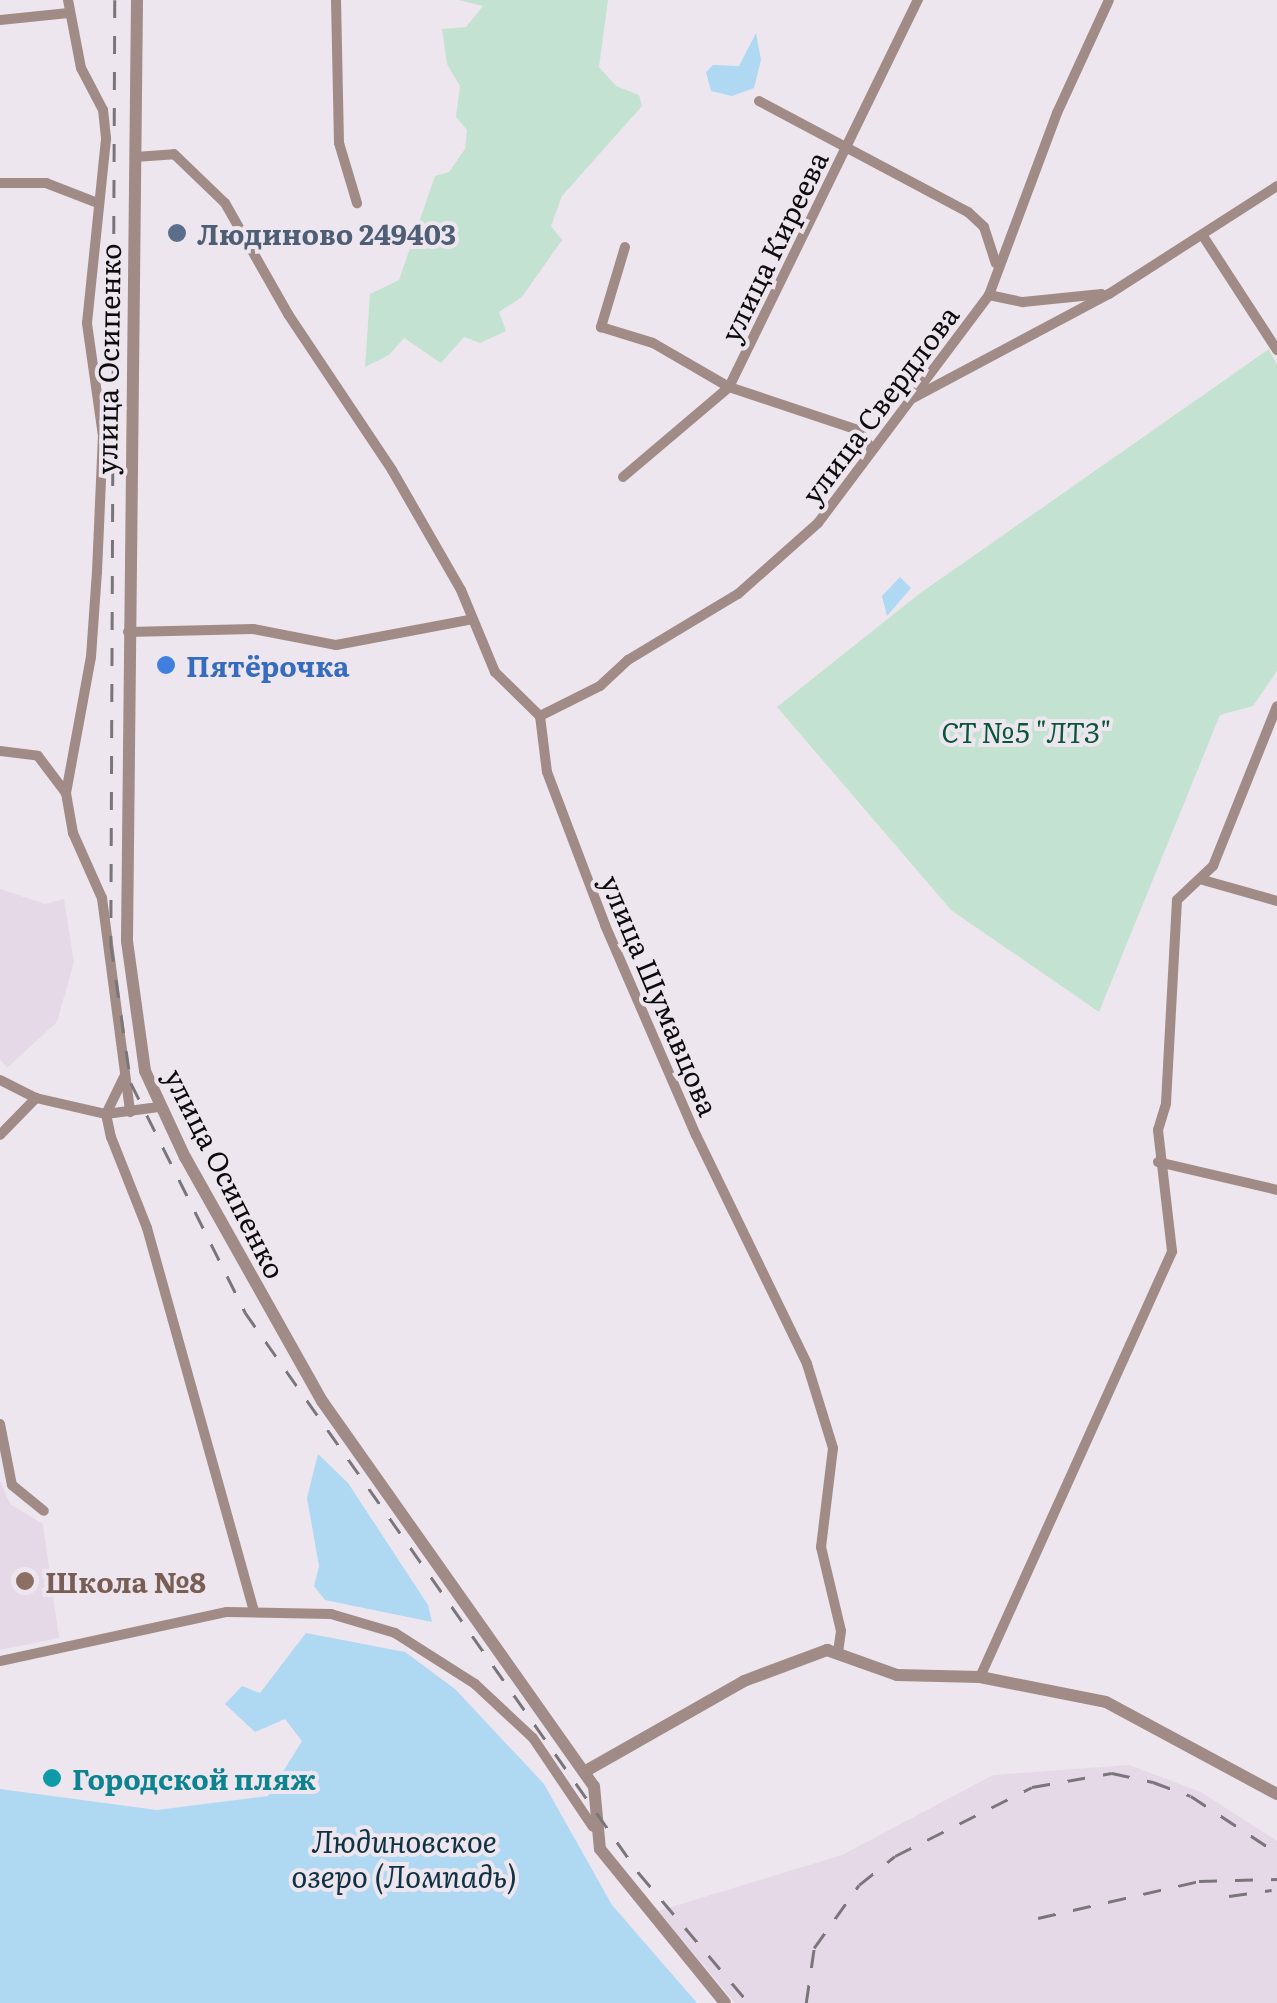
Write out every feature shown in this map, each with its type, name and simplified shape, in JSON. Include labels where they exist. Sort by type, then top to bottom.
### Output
[{"type":"street","points":[[68,0],[81,68],[102,110],[106,138],[95,202],[87,323],[103,436],[91,657],[66,792],[73,833],[102,898],[130,1112]]},
{"type":"street","name":"улица Осипенко","points":[[137,0],[126,941],[137,1038],[159,1107],[322,1401],[584,1772],[599,1802],[593,1827],[613,1870],[725,2003]]},
{"type":"street","points":[[336,0],[339,142],[356,203]]},
{"type":"street","name":"улица Киреева","points":[[623,477],[729,388],[918,0]]},
{"type":"street","name":"улица Свердлова","points":[[540,716],[600,686],[628,660],[738,594],[818,523],[989,295],[996,263],[1026,208],[1057,113],[1110,0]]},
{"type":"street","points":[[0,20],[69,13]]},
{"type":"street","points":[[759,101],[968,212],[984,226],[996,263]]},
{"type":"street","points":[[135,157],[174,154],[225,203],[462,590],[468,620],[496,672],[540,716]]},
{"type":"street","points":[[0,183],[46,183],[95,202]]},
{"type":"street","points":[[908,401],[1109,294],[1277,186]]},
{"type":"street","points":[[1203,236],[1277,350]]},
{"type":"street","points":[[626,247],[601,327],[653,343],[729,388],[858,430],[872,450]]},
{"type":"street","points":[[989,295],[1023,302],[1109,294]]},
{"type":"street","points":[[128,632],[253,630],[336,645],[468,620]]},
{"type":"street","points":[[980,1678],[1172,1252],[1158,1162],[1177,900],[1203,880],[1277,706]]},
{"type":"street","name":"улица Шумавцова","points":[[540,716],[547,772],[605,925],[696,1135],[807,1364],[833,1448],[820,1547],[841,1632],[838,1652]]},
{"type":"street","points":[[0,751],[38,756],[66,792]]},
{"type":"street","points":[[1203,880],[1277,901]]},
{"type":"street","name":"улица Осипенко","points":[[106,1114],[124,1077]]},
{"type":"street","points":[[0,1080],[36,1098],[106,1114],[159,1107]]},
{"type":"street","points":[[0,1135],[36,1098]]},
{"type":"street","points":[[106,1114],[147,1228],[254,1610]]},
{"type":"street","points":[[1158,1162],[1277,1190]]},
{"type":"street","points":[[0,1424],[12,1485],[44,1512]]},
{"type":"street","points":[[0,1661],[156,1624],[254,1610],[331,1614],[395,1633],[474,1684],[533,1738],[593,1827]]},
{"type":"street","points":[[584,1772],[744,1681],[815,1652],[838,1652],[897,1675],[980,1678],[1106,1702],[1277,1794]]},
{"type":"shaded area","points":[[0,889],[45,904],[64,899],[74,962],[57,1022],[7,1068],[0,1059]]},
{"type":"shaded area","name":"Школа №8","points":[[0,1481],[10,1504],[43,1524],[59,1638],[0,1650]]},
{"type":"shaded area","points":[[1129,1765],[1201,1792],[1277,1841],[1277,2003],[735,2003],[658,1911],[842,1855],[993,1775]]},
{"type":"green space","points":[[458,0],[608,0],[599,67],[616,86],[639,95],[642,106],[562,196],[551,226],[562,240],[522,297],[499,312],[506,331],[480,343],[464,337],[441,363],[404,338],[389,355],[365,367],[370,294],[399,280],[435,176],[449,172],[465,149],[467,130],[456,117],[460,86],[447,64],[442,29],[466,27],[483,6]]},
{"type":"green space","name":"СТ №5 \"ЛТЗ\"","points":[[1269,349],[1277,365],[1277,671],[1253,706],[1220,715],[1099,1012],[951,910],[777,707],[919,594]]},
{"type":"water","points":[[756,33],[761,60],[754,88],[732,96],[711,91],[706,72],[713,65],[739,66]]},
{"type":"water","points":[[900,577],[911,588],[887,616],[882,596]]},
{"type":"water","points":[[318,1454],[348,1483],[428,1605],[432,1622],[325,1600],[314,1586],[319,1566],[307,1498]]},
{"type":"water","name":"Людиновское озеро (Ломпадь)","points":[[306,1633],[405,1652],[455,1689],[544,1784],[612,1905],[697,2003],[0,2003],[0,1789],[157,1810],[268,1796],[302,1741],[285,1719],[255,1732],[225,1704],[242,1686],[260,1693]]},
{"type":"railway","points":[[115,0],[111,944],[131,1083],[245,1312],[639,1873],[749,2003]]},
{"type":"railway","points":[[806,2003],[814,1948],[859,1885],[895,1856],[1032,1787],[1112,1773],[1153,1782],[1191,1796],[1277,1853]]},
{"type":"railway","points":[[1038,1918],[1199,1881],[1277,1879]]},
{"type":"railway","points":[[1229,1896],[1272,1890]]},
{"type":"place","name":"Людиново 249403","points":[[177,233]]},
{"type":"place","name":"Пятёрочка","points":[[166,665]]},
{"type":"place","name":"Школа №8","points":[[25,1581]]},
{"type":"place","name":"Городской пляж","points":[[52,1778]]}]
